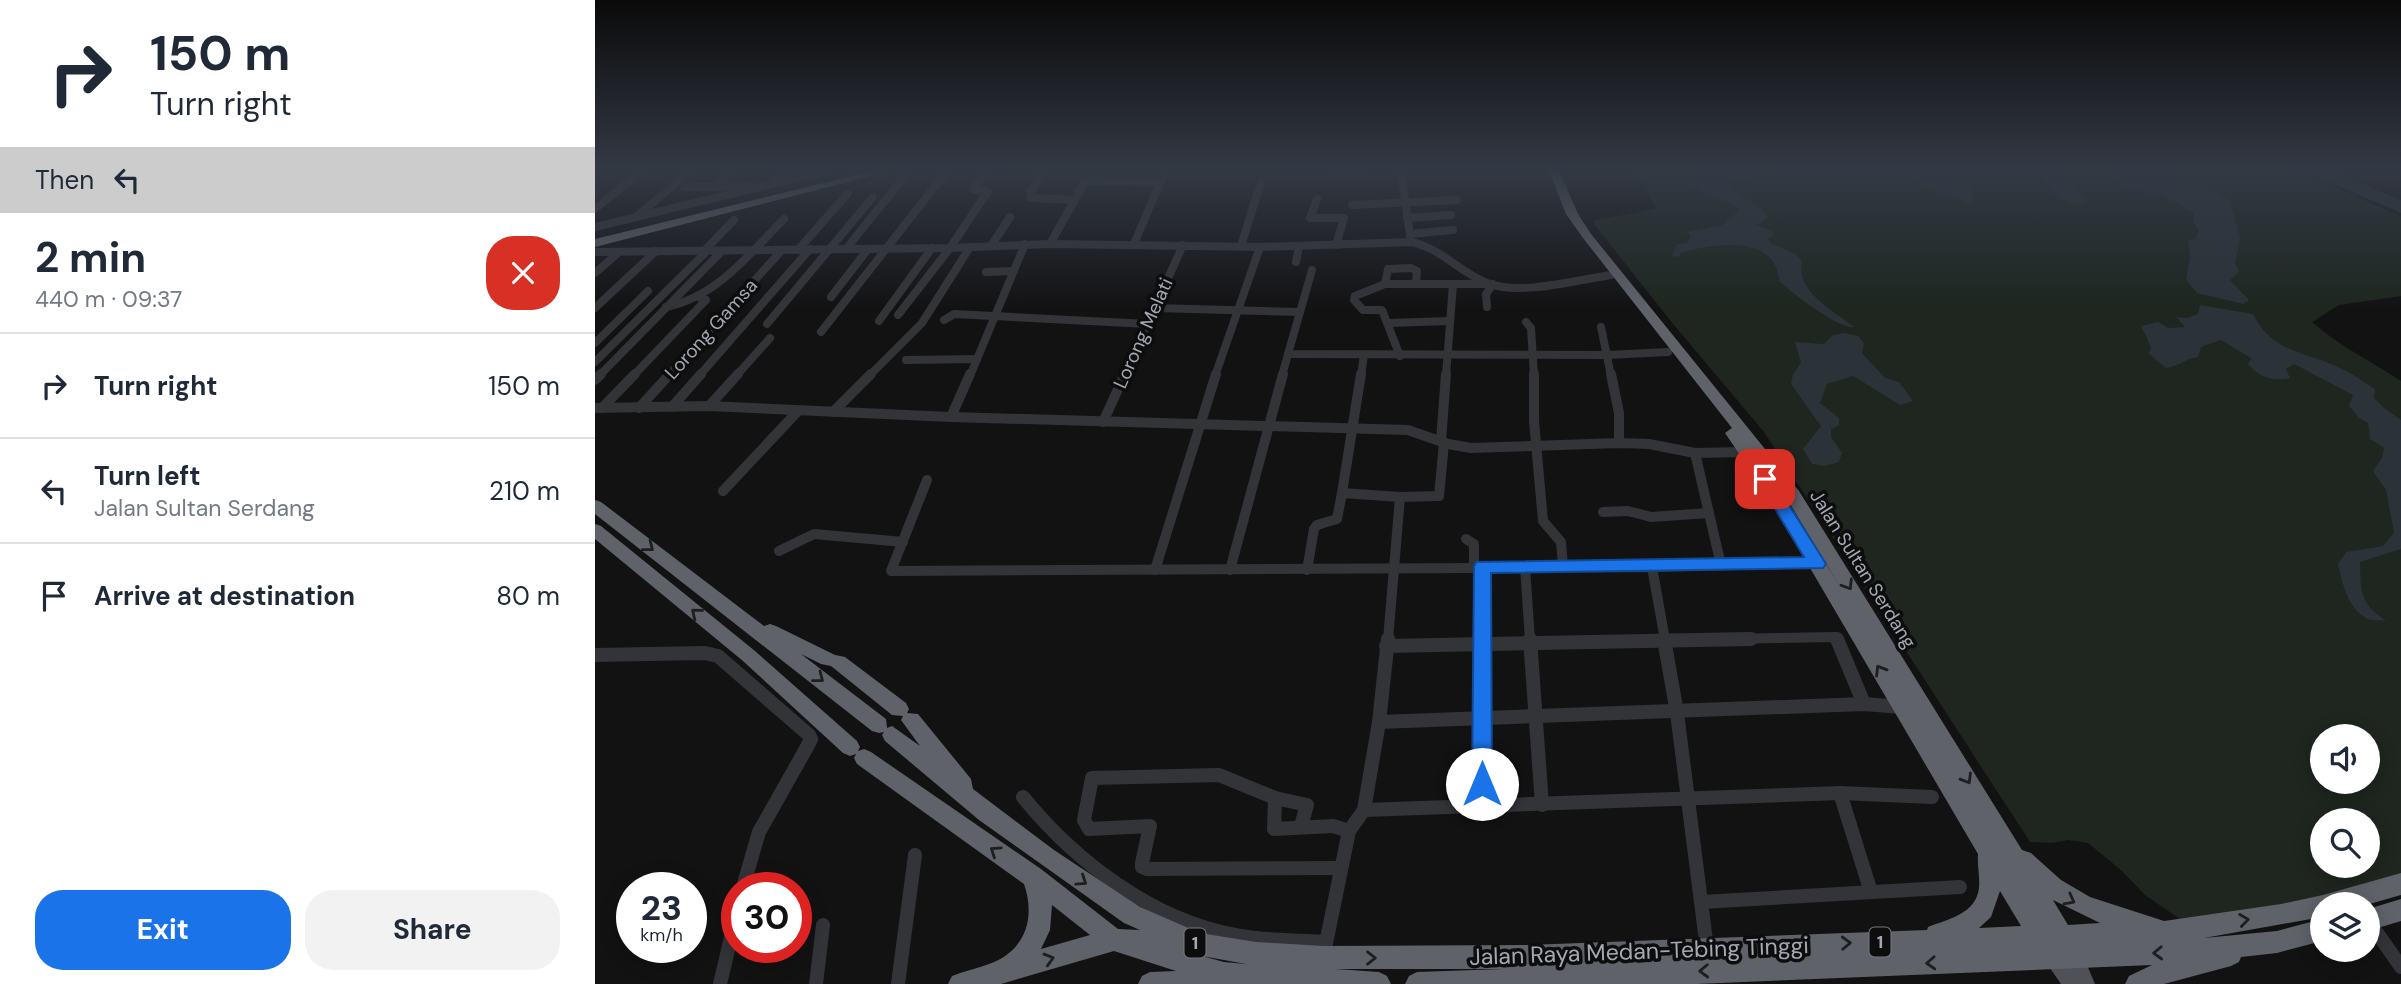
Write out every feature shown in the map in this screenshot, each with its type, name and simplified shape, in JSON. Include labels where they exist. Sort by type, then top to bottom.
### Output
[{"type":"highway","points":[[595,237],[677,217]]},
{"type":"highway","points":[[597,249],[700,217]]},
{"type":"highway","name":"Jalan Sultan Serdang","points":[[1570,217],[1577,232],[1668,352],[1799,505],[2058,948]]},
{"type":"highway","name":"Jalan Sultan Serdang","points":[[1574,217],[1751,451],[1902,707],[1994,841]]},
{"type":"highway","points":[[595,506],[885,730],[986,813],[1132,915],[1201,944]]},
{"type":"highway","points":[[595,530],[749,656],[857,752],[1033,877],[1114,940],[1235,978]]},
{"type":"highway","points":[[739,618],[833,661],[905,715],[986,813]]},
{"type":"highway","points":[[1994,841],[2061,896],[2102,915],[2171,932]]},
{"type":"highway","points":[[1917,941],[1958,928],[1981,914],[1988,903],[1994,841]]},
{"type":"highway","points":[[991,975],[1012,963],[1038,936],[1044,911],[1033,877]]},
{"type":"highway","name":"Jalan Raya Medan-Tebing Tinggi","points":[[2372,892],[2401,884]]},
{"type":"highway","name":"Jalan Raya Medan-Tebing Tinggi","points":[[1150,984],[1235,978],[1318,966],[1501,957],[1659,969],[1818,976],[2058,948],[2281,915],[2310,908]]},
{"type":"highway","points":[[2380,916],[2401,910]]},
{"type":"highway","name":"Jalan Raya Medan-Tebing Tinggi","points":[[1417,984],[1659,969],[1707,949],[1917,941],[2182,952],[2277,942],[2310,933]]},
{"type":"highway","name":"Jalan Raya Medan-Tebing Tinggi","points":[[960,984],[1114,940],[1201,944],[1318,966],[1379,984]]},
{"type":"highway","points":[[2137,984],[2158,974],[2277,942]]},
{"type":"main road","points":[[2058,948],[2074,984]]},
{"type":"main road","points":[[2058,948],[2085,984]]},
{"type":"street","points":[[595,227],[638,217]]},
{"type":"street","points":[[799,250],[827,217]]},
{"type":"street","points":[[767,324],[856,217]]},
{"type":"street","points":[[846,248],[871,217]]},
{"type":"street","points":[[821,332],[912,217]]},
{"type":"street","points":[[898,315],[971,217]]},
{"type":"street","points":[[991,246],[1010,217]]},
{"type":"street","points":[[1050,244],[1065,217]]},
{"type":"street","points":[[1134,244],[1145,217]]},
{"type":"street","points":[[1241,246],[1250,217]]},
{"type":"street","points":[[1310,217],[1344,218],[1336,245]]},
{"type":"street","points":[[1410,238],[1407,218],[1423,217]]},
{"type":"street","points":[[666,307],[680,306],[699,297],[724,279],[784,219]]},
{"type":"street","points":[[595,362],[734,220]]},
{"type":"street","points":[[597,249],[751,251],[1025,244],[1260,247],[1336,245],[1410,238],[1453,230]]},
{"type":"street","points":[[1410,238],[1491,284]]},
{"type":"street","points":[[951,417],[997,315],[1025,244]]},
{"type":"street","name":"Lorong Melati","points":[[1103,422],[1183,245]]},
{"type":"street","points":[[1296,262],[1299,246]]},
{"type":"street","points":[[833,412],[922,323],[970,247]]},
{"type":"street","points":[[1155,570],[1199,423],[1260,247]]},
{"type":"street","points":[[879,321],[932,248]]},
{"type":"street","points":[[672,407],[810,249]]},
{"type":"street","points":[[831,297],[868,249]]},
{"type":"street","name":"Lorong Gamsa","points":[[639,408],[782,250]]},
{"type":"street","points":[[595,273],[619,251]]},
{"type":"street","points":[[595,308],[656,251]]},
{"type":"street","points":[[595,380],[722,251]]},
{"type":"street","points":[[1385,284],[1388,269],[1411,268],[1417,271],[1416,284]]},
{"type":"street","points":[[1230,570],[1311,270]]},
{"type":"street","points":[[986,272],[1014,271]]},
{"type":"street","points":[[1400,356],[1382,310],[1363,310],[1353,298],[1365,290],[1385,284],[1533,285],[1611,275]]},
{"type":"street","points":[[1342,493],[1400,497],[1436,497],[1441,494],[1453,284]]},
{"type":"street","points":[[1487,307],[1486,294],[1491,284]]},
{"type":"street","points":[[595,343],[648,291]]},
{"type":"street","points":[[599,408],[706,300],[699,297]]},
{"type":"street","points":[[1156,308],[1300,312]]},
{"type":"street","points":[[944,320],[954,314],[1149,324]]},
{"type":"street","points":[[1389,323],[1450,321]]},
{"type":"street","points":[[1526,322],[1531,328],[1534,354],[1543,521],[1561,542],[1563,566]]},
{"type":"street","points":[[1601,327],[1619,413],[1619,443]]},
{"type":"street","points":[[595,330],[627,330]]},
{"type":"street","points":[[709,407],[770,338]]},
{"type":"street","points":[[1288,354],[1607,355],[1668,352]]},
{"type":"street","points":[[1307,570],[1315,526],[1337,519],[1364,355]]},
{"type":"street","points":[[906,360],[977,359]]},
{"type":"street","points":[[599,408],[709,407],[1408,430],[1471,448],[1619,443],[1649,444],[1695,453],[1751,451]]},
{"type":"street","points":[[723,491],[798,411]]},
{"type":"street","points":[[1695,453],[1721,565]]},
{"type":"street","points":[[927,480],[891,571],[1396,570],[1817,564]]},
{"type":"street","points":[[1023,796],[1041,822],[1102,872],[1141,897],[1195,925],[1318,966],[1349,831],[1364,810],[1380,722],[1396,570],[1400,497]]},
{"type":"street","points":[[1603,512],[1628,511],[1651,517],[1709,513]]},
{"type":"street","points":[[779,551],[814,534],[903,542]]},
{"type":"street","points":[[1466,539],[1474,544],[1478,567],[1482,644],[1482,805]]},
{"type":"street","points":[[1525,567],[1542,805]]},
{"type":"street","points":[[1653,567],[1677,713],[1707,949]]},
{"type":"street","points":[[1386,646],[1836,638],[1864,704]]},
{"type":"street","points":[[595,655],[705,653],[718,656],[809,735],[811,739],[807,747],[759,832],[747,872]]},
{"type":"street","points":[[1380,722],[1864,704],[1902,707]]},
{"type":"street","points":[[1301,826],[1307,805],[1275,798],[1219,775],[1092,778],[1085,826],[1089,829],[1150,826],[1142,863],[1142,867],[1147,869],[1340,868]]},
{"type":"street","points":[[1364,810],[1840,793],[1932,797]]},
{"type":"street","points":[[1840,793],[1871,892]]},
{"type":"street","points":[[1275,798],[1274,829],[1333,826],[1349,831]]},
{"type":"street","points":[[898,984],[915,855]]},
{"type":"street","points":[[1702,902],[1960,887]]},
{"type":"street","points":[[816,984],[823,925]]},
{"type":"street","points":[[2380,937],[2401,967]]},
{"type":"street","points":[[720,984],[725,963]]},
{"type":"shaded area","points":[[1612,217],[2401,217],[2401,296],[2339,305],[2312,322],[2344,346],[2401,381],[2401,878],[2348,892],[2310,892],[2310,902],[2264,914],[2180,919],[2145,895],[2122,871],[2088,843],[2068,840],[2052,843],[2030,842],[1764,432],[1594,224],[1594,220]]},
{"type":"shaded area","points":[[1732,217],[1767,217],[1756,225],[1772,231],[1774,235],[1768,239],[1770,243],[1796,254],[1802,262],[1802,273],[1810,291],[1854,327],[1827,317],[1794,293],[1779,281],[1775,266],[1767,255],[1755,249],[1725,245],[1694,249],[1681,253],[1679,257],[1672,256],[1677,244],[1687,243],[1691,236],[1687,232],[1721,226]]},
{"type":"shaded area","points":[[2194,217],[2234,217],[2240,238],[2235,263],[2239,271],[2230,280],[2249,300],[2243,304],[2197,293],[2186,280],[2190,257],[2188,240],[2196,239],[2199,230],[2194,223]]},
{"type":"shaded area","points":[[2200,305],[2253,314],[2269,336],[2279,343],[2341,368],[2375,389],[2374,398],[2401,420],[2401,549],[2360,562],[2363,596],[2371,608],[2386,621],[2368,619],[2355,609],[2347,595],[2338,564],[2346,552],[2383,546],[2394,533],[2386,490],[2373,471],[2382,458],[2384,448],[2370,439],[2368,423],[2359,418],[2349,406],[2353,395],[2294,364],[2286,369],[2290,378],[2267,377],[2248,364],[2251,358],[2221,340],[2201,347],[2198,357],[2166,368],[2149,354],[2151,347],[2141,326],[2158,322],[2168,328],[2185,327],[2176,317],[2187,318],[2198,314]]},
{"type":"shaded area","points":[[1845,333],[1858,336],[1864,343],[1862,353],[1885,378],[1899,382],[1913,401],[1900,405],[1853,376],[1827,384],[1820,403],[1839,418],[1839,425],[1831,429],[1831,437],[1842,453],[1839,462],[1825,466],[1812,464],[1803,449],[1821,426],[1791,384],[1793,374],[1801,363],[1795,342],[1824,344],[1833,335]]},
{"type":"route","points":[[1482,784],[1482,567],[1817,564],[1765,479]]}]
